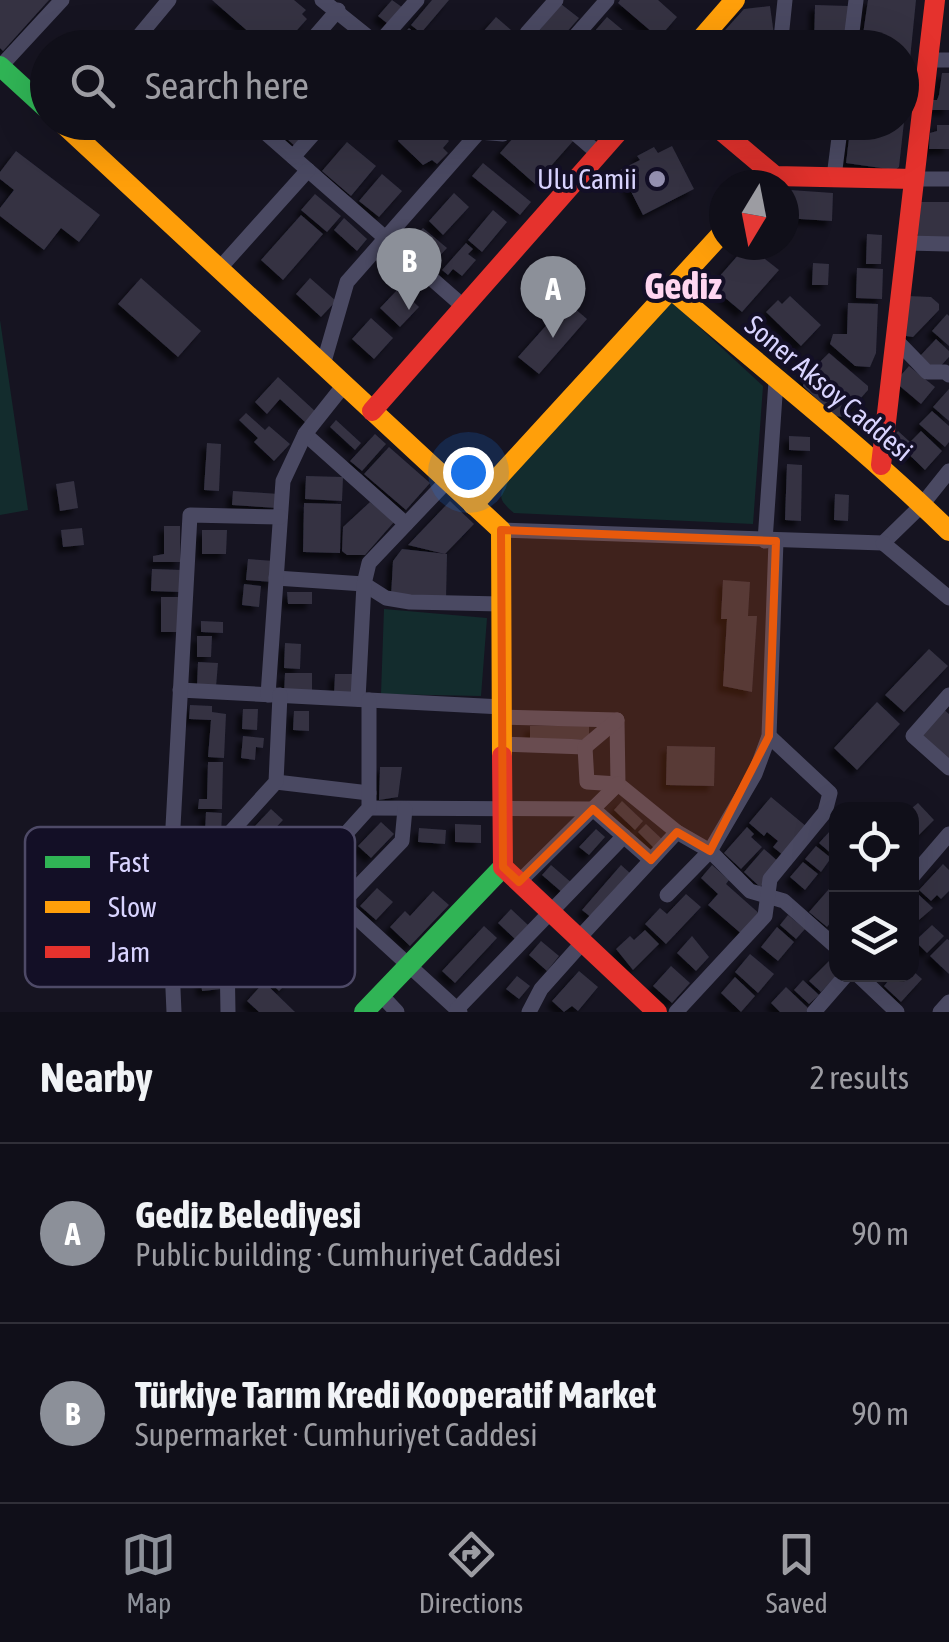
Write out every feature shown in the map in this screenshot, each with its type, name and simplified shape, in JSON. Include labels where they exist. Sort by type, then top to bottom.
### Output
[{"type":"street","points":[[34,30],[62,0]]},
{"type":"street","points":[[143,30],[169,0]]},
{"type":"street","points":[[322,0],[361,30]]},
{"type":"street","points":[[393,30],[417,0]]},
{"type":"street","points":[[531,30],[556,0]]},
{"type":"street","points":[[581,30],[607,0]]},
{"type":"street","points":[[709,30],[735,0]]},
{"type":"street","points":[[782,30],[785,0]]},
{"type":"street","points":[[852,30],[856,0]]},
{"type":"street","points":[[880,464],[914,179],[938,60],[935,0]]},
{"type":"street","points":[[321,30],[338,10]]},
{"type":"street","points":[[30,34],[0,66],[30,94]]},
{"type":"street","points":[[81,140],[501,530],[882,544],[949,598]]},
{"type":"street","points":[[273,140],[464,307]]},
{"type":"street","points":[[293,157],[308,140]]},
{"type":"street","points":[[323,365],[347,282],[463,140]]},
{"type":"street","points":[[583,140],[599,154]]},
{"type":"street","points":[[372,411],[611,140]]},
{"type":"street","points":[[729,140],[760,170]]},
{"type":"street","points":[[834,176],[839,140]]},
{"type":"street","points":[[219,269],[308,170]]},
{"type":"street","points":[[799,178],[949,179]]},
{"type":"street","points":[[906,243],[949,244]]},
{"type":"street","points":[[473,505],[709,247]]},
{"type":"street","name":"Soner Aksoy Caddesi","points":[[671,289],[880,464],[949,531]]},
{"type":"street","points":[[895,338],[927,372],[948,371]]},
{"type":"street","points":[[667,895],[710,851],[755,774],[769,736],[776,380]]},
{"type":"street","points":[[235,827],[276,782],[276,578],[284,481],[305,434],[344,385]]},
{"type":"street","points":[[305,434],[406,524]]},
{"type":"street","points":[[882,544],[949,471]]},
{"type":"street","points":[[348,827],[369,801],[364,584],[369,563],[447,481]]},
{"type":"street","points":[[173,827],[190,515],[280,516]]},
{"type":"street","points":[[364,1012],[503,867],[501,530]]},
{"type":"street","points":[[276,578],[364,584],[386,598],[501,604]]},
{"type":"street","points":[[180,690],[617,720]]},
{"type":"street","points":[[949,695],[913,736],[949,768]]},
{"type":"street","points":[[502,744],[586,747],[617,720]]},
{"type":"street","points":[[519,882],[618,784],[617,720]]},
{"type":"street","points":[[769,736],[830,794],[830,802]]},
{"type":"street","points":[[586,747],[587,782],[618,784],[678,832],[710,851],[750,891],[784,901],[829,941]]},
{"type":"street","points":[[276,782],[405,809],[593,809],[651,860]]},
{"type":"street","points":[[355,890],[402,841],[405,809]]},
{"type":"street","points":[[676,1012],[765,916],[770,879],[829,820]]},
{"type":"street","points":[[529,1012],[541,989],[581,940],[678,832]]},
{"type":"street","points":[[919,871],[943,852],[949,834]]},
{"type":"street","points":[[355,915],[459,1010],[624,836]]},
{"type":"street","points":[[503,867],[658,1012]]},
{"type":"street","points":[[814,1012],[840,982]]},
{"type":"street","points":[[865,982],[897,1012]]},
{"type":"street","points":[[173,987],[174,1012]]},
{"type":"street","points":[[228,987],[228,1012]]},
{"type":"street","points":[[381,995],[398,1012]]},
{"type":"street","points":[[940,1012],[949,1002]]},
{"type":"highlighted area","points":[[501,530],[776,541],[769,736],[710,851],[677,832],[651,860],[593,809],[519,882],[503,867]]},
{"type":"green space","points":[[671,301],[763,386],[753,524],[514,513],[502,499],[506,482]]},
{"type":"green space","points":[[0,320],[28,510],[0,515]]},
{"type":"green space","points":[[384,609],[487,618],[481,696],[381,694]]},
{"type":"building","points":[[0,0],[49,0],[3,51],[0,48]]},
{"type":"building","points":[[212,0],[294,0],[306,10],[302,14],[307,19],[297,30],[246,30]]},
{"type":"building","points":[[392,0],[406,10],[392,27],[378,16]]},
{"type":"building","points":[[432,0],[449,0],[424,30],[411,25]]},
{"type":"building","points":[[658,0],[677,17],[666,30],[650,30],[618,3]]},
{"type":"building","points":[[868,0],[916,0],[913,30],[864,30]]},
{"type":"building","points":[[561,4],[579,18],[569,30],[539,30]]},
{"type":"building","points":[[815,5],[849,6],[848,30],[814,30]]},
{"type":"building","points":[[770,6],[773,30],[725,30],[744,9]]},
{"type":"building","points":[[496,17],[511,30],[485,30]]},
{"type":"building","points":[[607,17],[623,30],[596,30]]},
{"type":"building","points":[[942,73],[949,73],[949,110],[930,110],[930,100],[937,100],[939,95]]},
{"type":"building","points":[[937,125],[949,125],[949,149],[929,149],[930,133],[937,131]]},
{"type":"building","points":[[448,140],[443,148],[448,153],[437,164],[432,160],[423,165],[398,141]]},
{"type":"building","points":[[511,140],[574,140],[535,184],[500,153]]},
{"type":"building","points":[[849,140],[902,140],[899,167],[895,170],[846,163]]},
{"type":"building","points":[[347,142],[376,166],[351,196],[322,171]]},
{"type":"building","name":"Ulu Camii","points":[[672,146],[694,189],[643,215],[620,170],[654,147],[658,153]]},
{"type":"building","points":[[16,151],[100,215],[79,242],[61,228],[44,250],[0,216],[0,208],[14,190],[0,179],[0,172]]},
{"type":"building","points":[[483,163],[531,202],[520,215],[472,176]]},
{"type":"building","points":[[382,174],[402,191],[379,217],[359,201]]},
{"type":"building","points":[[799,191],[833,193],[832,221],[799,219]]},
{"type":"building","points":[[454,193],[469,207],[443,235],[429,221]]},
{"type":"building","points":[[315,194],[341,216],[327,232],[301,210]]},
{"type":"building","points":[[918,202],[949,202],[949,238],[918,237]]},
{"type":"building","points":[[493,210],[507,222],[482,252],[468,240]]},
{"type":"building","points":[[301,215],[323,234],[283,280],[261,260]]},
{"type":"building","points":[[344,218],[367,239],[357,251],[334,230]]},
{"type":"building","points":[[423,228],[447,248],[433,263],[410,243]]},
{"type":"building","points":[[867,234],[882,235],[881,264],[866,264]]},
{"type":"building","points":[[466,243],[473,249],[468,254],[476,260],[462,276],[453,269],[448,275],[442,270]]},
{"type":"building","points":[[734,260],[766,260],[779,270],[742,312],[711,286]]},
{"type":"building","points":[[813,263],[829,264],[828,285],[812,285]]},
{"type":"building","points":[[857,268],[883,269],[882,299],[856,298]]},
{"type":"building","points":[[141,278],[201,331],[178,357],[118,304]]},
{"type":"building","points":[[310,278],[336,301],[321,317],[296,294]]},
{"type":"building","points":[[399,288],[419,307],[400,327],[380,308]]},
{"type":"building","points":[[790,296],[821,325],[801,346],[766,312],[778,300],[782,304]]},
{"type":"building","points":[[907,296],[931,297],[939,304],[939,310],[913,337],[906,336]]},
{"type":"building","points":[[567,302],[587,319],[539,374],[518,357]]},
{"type":"building","points":[[848,303],[878,304],[876,353],[870,367],[855,366],[830,344],[833,334],[847,334]]},
{"type":"building","points":[[949,316],[949,346],[932,331]]},
{"type":"building","points":[[371,318],[393,338],[374,359],[352,339]]},
{"type":"building","points":[[936,339],[949,351],[949,357],[936,371],[920,356]]},
{"type":"building","points":[[829,353],[868,386],[844,417],[835,416],[803,386],[803,378]]},
{"type":"building","points":[[909,366],[935,387],[921,404],[895,382]]},
{"type":"building","points":[[278,377],[316,412],[306,423],[280,399],[267,414],[255,402]]},
{"type":"building","points":[[949,389],[949,421],[933,407]]},
{"type":"building","points":[[932,411],[949,426],[945,447],[919,424]]},
{"type":"building","points":[[246,413],[290,444],[274,461],[239,420]]},
{"type":"building","points":[[336,420],[361,443],[355,450],[330,427]]},
{"type":"building","points":[[898,431],[910,442],[921,431],[942,451],[925,470],[895,441]]},
{"type":"building","points":[[375,434],[386,444],[362,471],[350,461]]},
{"type":"building","points":[[789,436],[810,437],[810,451],[789,450]]},
{"type":"building","points":[[207,443],[221,444],[219,491],[204,490]]},
{"type":"building","points":[[389,447],[430,483],[406,510],[364,474]]},
{"type":"building","points":[[787,464],[802,465],[801,521],[785,520]]},
{"type":"building","points":[[306,476],[343,477],[342,501],[305,499]]},
{"type":"building","points":[[74,481],[78,508],[60,511],[56,484]]},
{"type":"building","points":[[233,491],[279,494],[278,508],[232,505]]},
{"type":"building","points":[[835,494],[849,495],[848,521],[834,520]]},
{"type":"building","points":[[450,501],[474,524],[445,554],[408,545]]},
{"type":"building","points":[[370,502],[394,522],[365,555],[347,555],[342,551],[343,527]]},
{"type":"building","points":[[304,503],[341,504],[340,553],[303,552]]},
{"type":"building","points":[[164,526],[180,526],[180,562],[153,562],[153,556],[164,554]]},
{"type":"building","points":[[82,528],[84,545],[63,547],[61,530]]},
{"type":"building","points":[[202,530],[227,530],[226,554],[202,554]]},
{"type":"building","points":[[402,549],[447,554],[446,600],[391,597],[393,561]]},
{"type":"building","points":[[248,559],[274,561],[273,582],[246,580]]},
{"type":"building","points":[[152,569],[182,570],[181,592],[151,591]]},
{"type":"building","points":[[723,580],[750,582],[748,616],[757,616],[752,692],[723,686],[727,619],[721,619]]},
{"type":"building","points":[[244,584],[261,586],[259,607],[242,605]]},
{"type":"building","points":[[287,592],[312,592],[312,604],[288,604]]},
{"type":"building","points":[[161,597],[180,597],[179,632],[161,632]]},
{"type":"building","points":[[201,621],[223,622],[223,633],[201,632]]},
{"type":"building","points":[[197,636],[212,636],[211,657],[197,657]]},
{"type":"building","points":[[285,643],[301,644],[300,669],[284,668]]},
{"type":"building","points":[[929,649],[948,666],[904,712],[885,695]]},
{"type":"building","points":[[198,662],[218,663],[216,687],[197,686]]},
{"type":"building","points":[[285,673],[312,673],[312,695],[284,695]]},
{"type":"building","points":[[335,674],[355,674],[354,697],[334,696]]},
{"type":"building","points":[[877,702],[900,724],[857,770],[834,748]]},
{"type":"building","points":[[190,705],[212,706],[212,712],[226,714],[224,758],[208,757],[211,720],[189,719]]},
{"type":"building","points":[[942,708],[949,714],[949,763],[918,736]]},
{"type":"building","points":[[243,709],[258,709],[257,730],[242,729]]},
{"type":"building","points":[[294,711],[309,711],[309,731],[293,730]]},
{"type":"building","points":[[530,726],[589,726],[589,739],[530,740]]},
{"type":"building","points":[[243,736],[264,738],[263,748],[256,747],[255,760],[241,758]]},
{"type":"building","points":[[667,746],[715,747],[714,786],[666,785]]},
{"type":"building","points":[[208,762],[223,762],[222,809],[198,809],[199,799],[207,799]]},
{"type":"building","points":[[380,767],[402,767],[398,797],[379,800]]},
{"type":"building","points":[[771,797],[807,827],[783,855],[773,847],[778,841],[767,832],[764,836],[749,823]]},
{"type":"building","points":[[622,801],[643,821],[635,830],[614,810]]},
{"type":"building","points":[[919,804],[934,820],[919,835]]},
{"type":"building","points":[[271,809],[283,820],[276,827],[255,826]]},
{"type":"building","points":[[206,812],[222,813],[221,827],[205,827]]},
{"type":"building","points":[[381,822],[394,834],[371,858],[358,846]]},
{"type":"building","points":[[455,824],[481,825],[481,843],[455,842]]},
{"type":"building","points":[[646,824],[665,842],[656,850],[638,832]]},
{"type":"building","points":[[747,827],[762,847],[741,869],[724,853]]},
{"type":"building","points":[[419,828],[446,830],[445,844],[418,842]]},
{"type":"building","points":[[596,829],[605,837],[589,855],[579,847]]},
{"type":"building","points":[[829,832],[829,852],[819,843]]},
{"type":"building","points":[[816,846],[829,856],[821,872],[805,859]]},
{"type":"building","points":[[764,849],[781,864],[760,887],[744,872]]},
{"type":"building","points":[[803,862],[818,874],[805,890],[790,877]]},
{"type":"building","points":[[943,864],[949,870],[949,891],[941,899],[937,895],[931,901],[919,890]]},
{"type":"building","points":[[551,865],[573,884],[564,894],[542,875]]},
{"type":"building","points":[[621,865],[631,874],[592,918],[582,910]]},
{"type":"building","points":[[712,865],[729,880],[726,884],[762,916],[744,936],[708,905],[718,894],[701,878]]},
{"type":"building","points":[[377,888],[393,902],[376,920],[360,906]]},
{"type":"building","points":[[829,889],[827,927],[809,912]]},
{"type":"building","points":[[433,891],[449,905],[410,946],[390,927],[405,911],[410,916]]},
{"type":"building","points":[[686,894],[701,907],[666,944],[645,924],[660,908],[667,914]]},
{"type":"building","points":[[919,895],[933,908],[919,920]]},
{"type":"building","points":[[511,909],[528,925],[515,939],[498,923]]},
{"type":"building","points":[[788,915],[805,929],[796,939],[780,925]]},
{"type":"building","points":[[932,925],[944,936],[927,953],[919,945],[919,937]]},
{"type":"building","points":[[484,926],[497,938],[455,983],[442,971]]},
{"type":"building","points":[[777,927],[794,942],[778,961],[761,947]]},
{"type":"building","points":[[645,930],[659,944],[633,970],[616,949],[630,936],[634,940]]},
{"type":"building","points":[[692,936],[709,957],[696,971],[677,953]]},
{"type":"building","points":[[949,940],[949,974],[930,956]]},
{"type":"building","points":[[541,941],[559,956],[547,971],[529,955]]},
{"type":"building","points":[[750,954],[774,974],[758,993],[735,972]]},
{"type":"building","points":[[829,961],[830,982],[821,992],[809,981]]},
{"type":"building","points":[[671,966],[690,983],[672,1003],[653,986]]},
{"type":"building","points":[[579,971],[598,987],[578,1011],[572,1006],[564,1012],[552,1001]]},
{"type":"building","points":[[517,976],[530,986],[519,999],[506,989]]},
{"type":"building","points":[[735,977],[755,996],[741,1012],[721,993]]},
{"type":"building","points":[[922,979],[901,1002],[884,986],[887,982]]},
{"type":"building","points":[[803,980],[819,995],[809,1004],[794,990]]},
{"type":"building","points":[[260,987],[269,987],[295,1012],[259,1012],[247,1001]]},
{"type":"building","points":[[786,987],[809,1009],[806,1012],[780,1012],[771,1003]]},
{"type":"traffic: fast","points":[[0,66],[30,94]]},
{"type":"traffic: fast","points":[[364,1012],[503,867]]},
{"type":"traffic: slow","points":[[709,30],[735,0]]},
{"type":"traffic: slow","points":[[80,140],[501,530],[502,756]]},
{"type":"traffic: slow","points":[[473,505],[709,247]]},
{"type":"traffic: slow","points":[[671,289],[847,438],[949,531]]},
{"type":"traffic: jam","points":[[919,138],[935,0]]},
{"type":"traffic: jam","points":[[372,411],[611,140]]},
{"type":"traffic: jam","points":[[732,140],[775,176],[914,179]]},
{"type":"traffic: jam","points":[[881,465],[919,140]]},
{"type":"traffic: jam","points":[[502,756],[503,867],[657,1012]]},
{"type":"place","name":"Ulu Camii","points":[[657,179]]},
{"type":"place","name":"Türkiye Tarım Kredi Kooperatif Market","points":[[409,310]]},
{"type":"place","name":"Gediz Belediyesi","points":[[553,338]]},
{"type":"district","name":"Gediz","points":[[683,286]]}]
